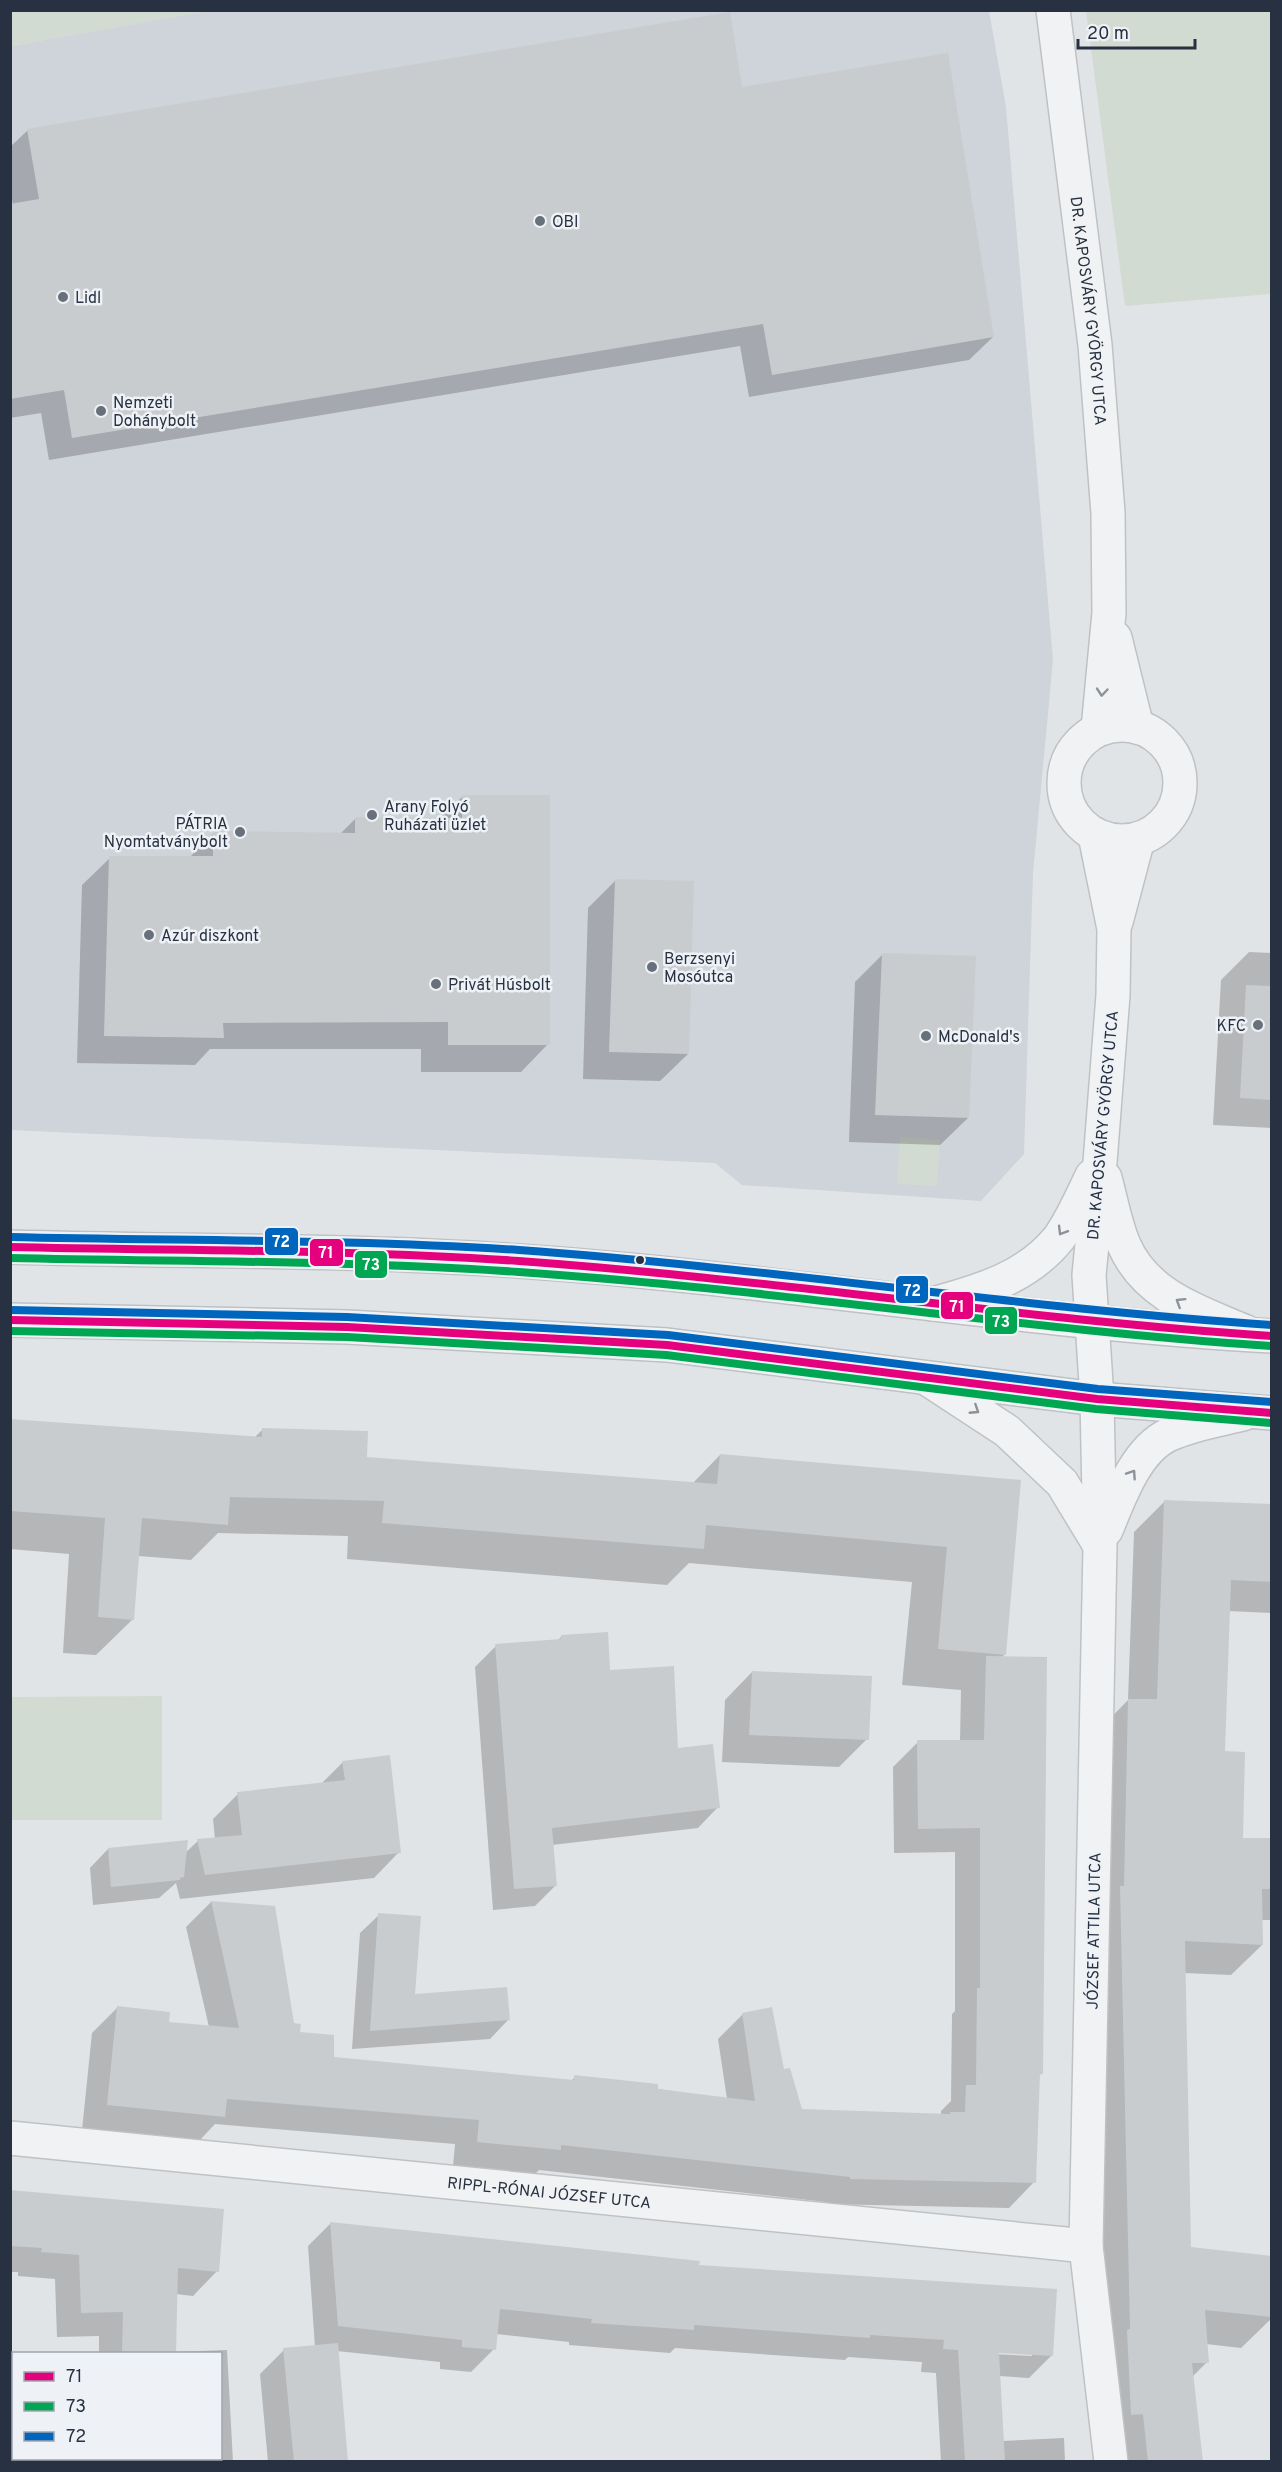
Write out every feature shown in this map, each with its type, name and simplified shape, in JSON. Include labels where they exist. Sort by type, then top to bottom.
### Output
[{"type":"main road","points":[[10,1247],[385,1255],[518,1261],[664,1273],[931,1304],[1262,1336]]},
{"type":"main road","points":[[10,1320],[347,1327],[667,1345],[1097,1399],[1261,1412]]},
{"type":"street","name":"DR. KAPOSVÁRY GYÖRGY UTCA","points":[[1053,10],[1095,345],[1108,513],[1109,613],[1098,729]]},
{"type":"street","name":"DR. KAPOSVÁRY GYÖRGY UTCA","points":[[1109,613],[1137,727]]},
{"type":"street","points":[[1121,724],[1137,727],[1165,742],[1176,759],[1181,786],[1178,800],[1169,818],[1155,831],[1138,839],[1111,840],[1095,835],[1082,825],[1072,812],[1064,784],[1069,759],[1078,745],[1098,729],[1121,724]]},
{"type":"street","name":"DR. KAPOSVÁRY GYÖRGY UTCA","points":[[1095,835],[1114,929],[1113,994],[1089,1275],[1097,1399]]},
{"type":"street","name":"DR. KAPOSVÁRY GYÖRGY UTCA","points":[[1114,929],[1138,839]]},
{"type":"street","points":[[931,1304],[984,1290],[1028,1268],[1059,1238],[1100,1162]]},
{"type":"street","points":[[1100,1162],[1125,1246],[1146,1280],[1185,1306],[1262,1336]]},
{"type":"street","points":[[926,1378],[1006,1431],[1062,1483],[1100,1546]]},
{"type":"street","name":"JÓZSEF ATTILA UTCA","points":[[1097,1399],[1100,1546],[1086,2246],[1111,2462]]},
{"type":"street","points":[[1100,1546],[1123,1487],[1148,1450],[1166,1436],[1190,1427],[1261,1412]]},
{"type":"street","name":"RIPPL-RÓNAI JÓZSEF UTCA","points":[[10,2138],[1086,2246]]},
{"type":"shaded area","points":[[11,10],[211,10],[211,11],[11,46]]},
{"type":"shaded area","points":[[211,10],[989,11],[1006,107],[1053,660],[1033,873],[1024,1154],[981,1201],[742,1185],[715,1163],[11,1130],[11,46]]},
{"type":"shaded area","points":[[1086,11],[1271,11],[1271,294],[1125,306]]},
{"type":"shaded area","points":[[900,1137],[940,1140],[937,1186],[897,1184]]},
{"type":"shaded area","points":[[162,1696],[162,1820],[11,1820],[11,1697]]},
{"type":"building","name":"OBI","points":[[730,12],[742,87],[948,53],[994,337],[772,375],[763,324],[72,438],[64,390],[10,399],[10,204],[39,199],[27,129]]},
{"type":"building","points":[[462,795],[550,795],[550,1045],[448,1045],[448,1022],[223,1023],[224,1038],[104,1036],[109,856],[213,856],[213,831],[355,833],[355,817],[462,818]]},
{"type":"building","name":"Berzsenyi Mosóutca","points":[[615,879],[694,881],[689,1054],[609,1052]]},
{"type":"building","name":"McDonald's","points":[[882,953],[976,956],[969,1118],[875,1115]]},
{"type":"building","name":"KFC","points":[[1246,985],[1272,986],[1272,1100],[1240,1098]]},
{"type":"building","points":[[10,1419],[262,1437],[262,1428],[368,1431],[367,1457],[717,1484],[720,1454],[1021,1480],[1006,1655],[938,1649],[947,1547],[706,1525],[704,1549],[382,1523],[384,1501],[230,1497],[228,1525],[142,1518],[134,1620],[98,1617],[105,1518],[10,1511]]},
{"type":"building","points":[[1164,1500],[1272,1504],[1272,1582],[1231,1580],[1225,1751],[1245,1752],[1243,1838],[1272,1838],[1272,1889],[1262,1889],[1263,1945],[1185,1941],[1191,2247],[1272,2256],[1272,2317],[1205,2310],[1209,2363],[1192,2363],[1203,2462],[1148,2462],[1143,2414],[1131,2415],[1127,2330],[1130,2329],[1120,1886],[1124,1886],[1128,1699],[1157,1699]]},
{"type":"building","points":[[608,1632],[610,1670],[674,1666],[678,1748],[713,1744],[720,1808],[552,1828],[557,1886],[514,1889],[495,1644],[561,1639],[561,1635]]},
{"type":"building","points":[[986,1656],[1047,1657],[1043,2074],[1040,2074],[1036,2183],[850,2179],[850,2177],[561,2145],[561,2150],[477,2142],[479,2120],[227,2099],[225,2117],[107,2105],[117,2006],[170,2012],[169,2022],[239,2028],[211,1901],[275,1906],[294,2023],[301,2024],[300,2032],[334,2035],[334,2057],[574,2080],[574,2075],[658,2084],[658,2089],[755,2101],[742,2013],[772,2007],[784,2069],[790,2068],[802,2109],[950,2114],[950,2112],[965,2112],[966,2085],[976,2085],[977,1988],[980,1988],[980,1828],[918,1829],[917,1740],[984,1740]]},
{"type":"building","points":[[752,1671],[872,1676],[869,1740],[749,1735]]},
{"type":"building","points":[[390,1755],[401,1853],[205,1875],[197,1839],[242,1835],[237,1792],[345,1780],[342,1761]]},
{"type":"building","points":[[188,1840],[184,1877],[180,1880],[111,1887],[108,1848]]},
{"type":"building","points":[[378,1913],[421,1916],[415,1994],[507,1987],[510,2020],[370,2031]]},
{"type":"building","points":[[10,2190],[224,2209],[219,2272],[178,2268],[176,2352],[122,2352],[123,2312],[81,2313],[79,2255],[41,2252],[42,2248],[10,2246]]},
{"type":"building","points":[[330,2222],[700,2261],[699,2265],[1057,2289],[1053,2356],[999,2353],[1005,2462],[965,2462],[958,2350],[943,2349],[944,2340],[870,2335],[870,2338],[694,2325],[694,2330],[591,2323],[592,2319],[500,2309],[496,2350],[462,2347],[462,2340],[338,2326]]},
{"type":"building","points":[[338,2343],[348,2462],[294,2462],[283,2348]]},
{"type":"transit line","name":"72","points":[[10,1237],[329,1242],[519,1250],[707,1267],[1083,1309],[1272,1325]]},
{"type":"transit line","name":"71","points":[[10,1247],[329,1252],[519,1261],[707,1278],[1083,1320],[1272,1336]]},
{"type":"transit line","name":"73","points":[[10,1258],[329,1263],[519,1272],[707,1288],[1083,1330],[1271,1346]]},
{"type":"transit line","name":"72","points":[[10,1310],[347,1317],[668,1335],[1098,1389],[1272,1402]]},
{"type":"transit line","name":"71","points":[[10,1320],[347,1327],[667,1345],[1097,1399],[1272,1413]]},
{"type":"transit line","name":"73","points":[[10,1331],[347,1337],[666,1355],[1096,1409],[1271,1423]]},
{"type":"place","name":"OBI","points":[[540,221]]},
{"type":"place","name":"Lidl","points":[[63,297]]},
{"type":"place","name":"Nemzeti Dohánybolt","points":[[101,411]]},
{"type":"place","name":"Arany Folyó Ruházati üzlet","points":[[372,815]]},
{"type":"place","name":"PÁTRIA Nyomtatványbolt","points":[[240,832]]},
{"type":"place","name":"Azúr diszkont","points":[[149,935]]},
{"type":"place","name":"Berzsenyi Mosóutca","points":[[652,967]]},
{"type":"place","name":"Privát Húsbolt","points":[[436,984]]},
{"type":"place","name":"KFC","points":[[1258,1025]]},
{"type":"place","name":"McDonald's","points":[[926,1036]]}]
